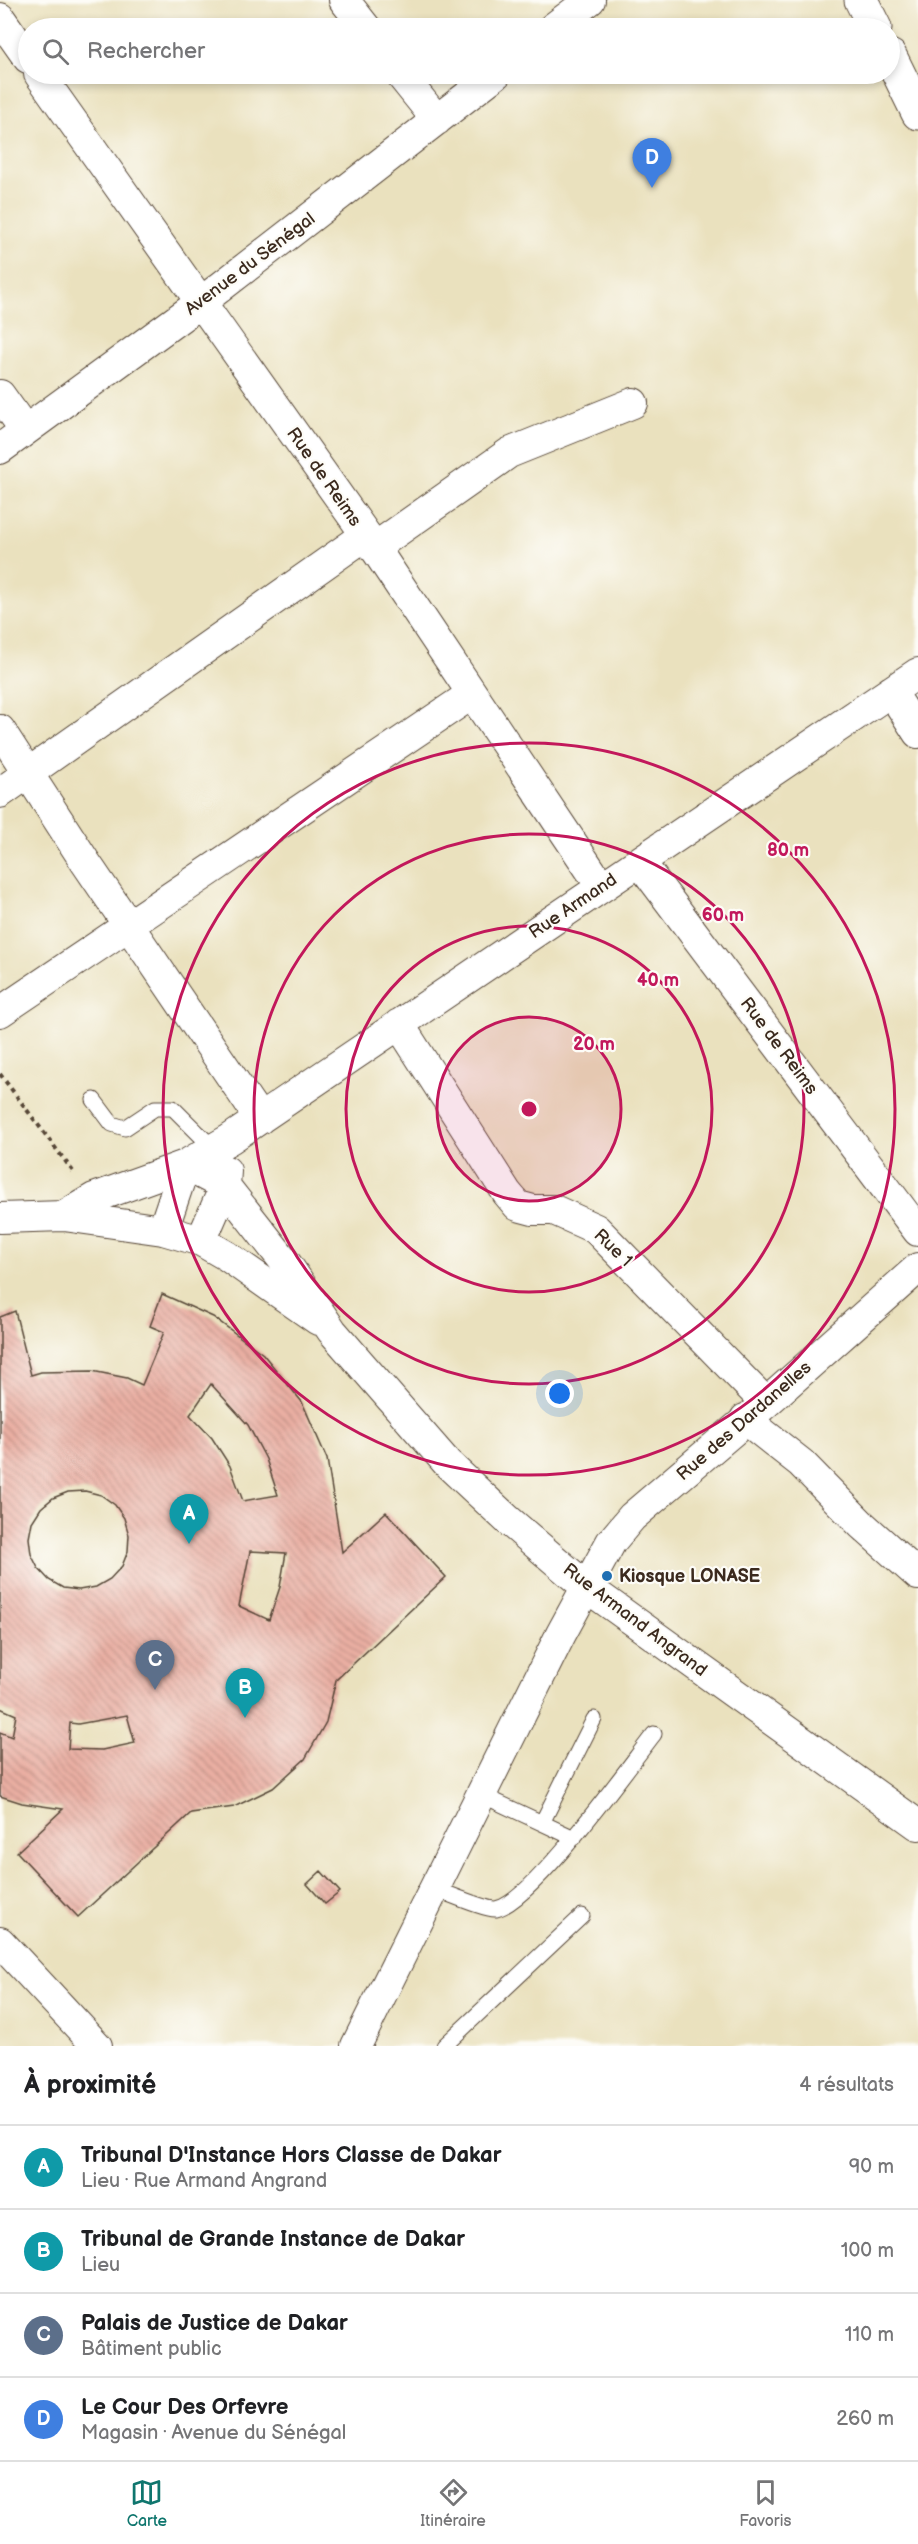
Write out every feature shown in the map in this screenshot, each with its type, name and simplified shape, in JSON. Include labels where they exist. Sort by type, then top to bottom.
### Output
[{"type":"main road","points":[[861,0],[871,18]]},
{"type":"main road","points":[[900,76],[918,113]]},
{"type":"street","points":[[344,0],[358,18]]},
{"type":"street","points":[[566,18],[590,0]]},
{"type":"street","name":"Rue de Reims","points":[[46,84],[370,542],[601,886]]},
{"type":"street","points":[[408,84],[437,120]]},
{"type":"street","name":"Avenue du Sénégal","points":[[0,449],[200,303],[483,84]]},
{"type":"street","points":[[0,395],[26,430]]},
{"type":"street","points":[[0,793],[370,542],[509,453],[633,403]]},
{"type":"street","name":"Rue Armand","points":[[185,1165],[260,1119],[918,673]]},
{"type":"street","points":[[891,692],[918,733]]},
{"type":"street","points":[[0,1012],[472,694]]},
{"type":"street","points":[[0,730],[260,1119]]},
{"type":"street","name":"Rue de Reims","points":[[640,862],[918,1230]]},
{"type":"street","name":"Rue 1","points":[[399,1024],[507,1193],[518,1206],[533,1210],[554,1210],[596,1229],[756,1411]]},
{"type":"street","points":[[201,1241],[225,1186],[221,1143]]},
{"type":"street","points":[[64,1216],[93,1198],[185,1165]]},
{"type":"street","points":[[163,1230],[185,1165]]},
{"type":"street","name":"Rue Armand Angrand","points":[[185,1165],[225,1186],[288,1266],[332,1330],[448,1464],[508,1520],[585,1586],[918,1825]]},
{"type":"street","name":"Rue Armand Angrand","points":[[0,1218],[64,1216],[163,1230],[201,1241],[227,1256],[332,1330]]},
{"type":"street","name":"Rue des Dardanelles","points":[[356,2046],[585,1586],[611,1542],[632,1517],[918,1268]]},
{"type":"street","points":[[756,1411],[801,1463],[861,1524],[918,1575]]},
{"type":"street","points":[[0,1942],[97,2046]]},
{"type":"lane","points":[[94,1100],[112,1124],[125,1128],[155,1108],[173,1108],[221,1143]]},
{"type":"lane","points":[[542,1823],[594,1719]]},
{"type":"lane","points":[[435,1888],[493,1909],[510,1904],[574,1838],[654,1734]]},
{"type":"lane","points":[[482,1795],[574,1838]]},
{"type":"lane","points":[[444,2046],[582,1916]]},
{"type":"path","points":[[0,1074],[93,1198]]},
{"type":"building","points":[[162,1294],[213,1317],[263,1354],[302,1402],[327,1459],[342,1552],[386,1512],[446,1577],[336,1680],[326,1722],[305,1759],[273,1788],[234,1807],[191,1813],[78,1917],[17,1852],[63,1809],[22,1803],[0,1796],[0,1732],[12,1737],[16,1715],[0,1708],[0,1317],[15,1311],[31,1375],[41,1372],[92,1371],[127,1378],[142,1385],[164,1332],[150,1326]],"holes":[[[211,1384],[248,1425],[266,1459],[278,1495],[243,1501],[230,1466],[212,1438],[190,1415]],[[85,1491],[101,1495],[115,1505],[124,1518],[129,1535],[128,1551],[122,1566],[110,1579],[96,1587],[79,1590],[63,1588],[49,1580],[38,1568],[31,1554],[29,1538],[32,1522],[41,1508],[53,1498],[68,1492]],[[250,1551],[286,1553],[280,1587],[269,1620],[239,1606]],[[127,1715],[135,1743],[102,1750],[68,1749],[70,1723],[78,1724]]]},
{"type":"building","points":[[321,1871],[340,1892],[325,1904],[307,1884]]},
{"type":"place","name":"Le Cour Des Orfevre","points":[[652,188]]},
{"type":"place","name":"Tribunal D'Instance Hors Classe de Dakar","points":[[189,1544]]},
{"type":"place","name":"Kiosque LONASE","points":[[607,1576]]},
{"type":"place","name":"Palais de Justice de Dakar","points":[[155,1690]]},
{"type":"place","name":"Tribunal de Grande Instance de Dakar","points":[[245,1718]]}]
